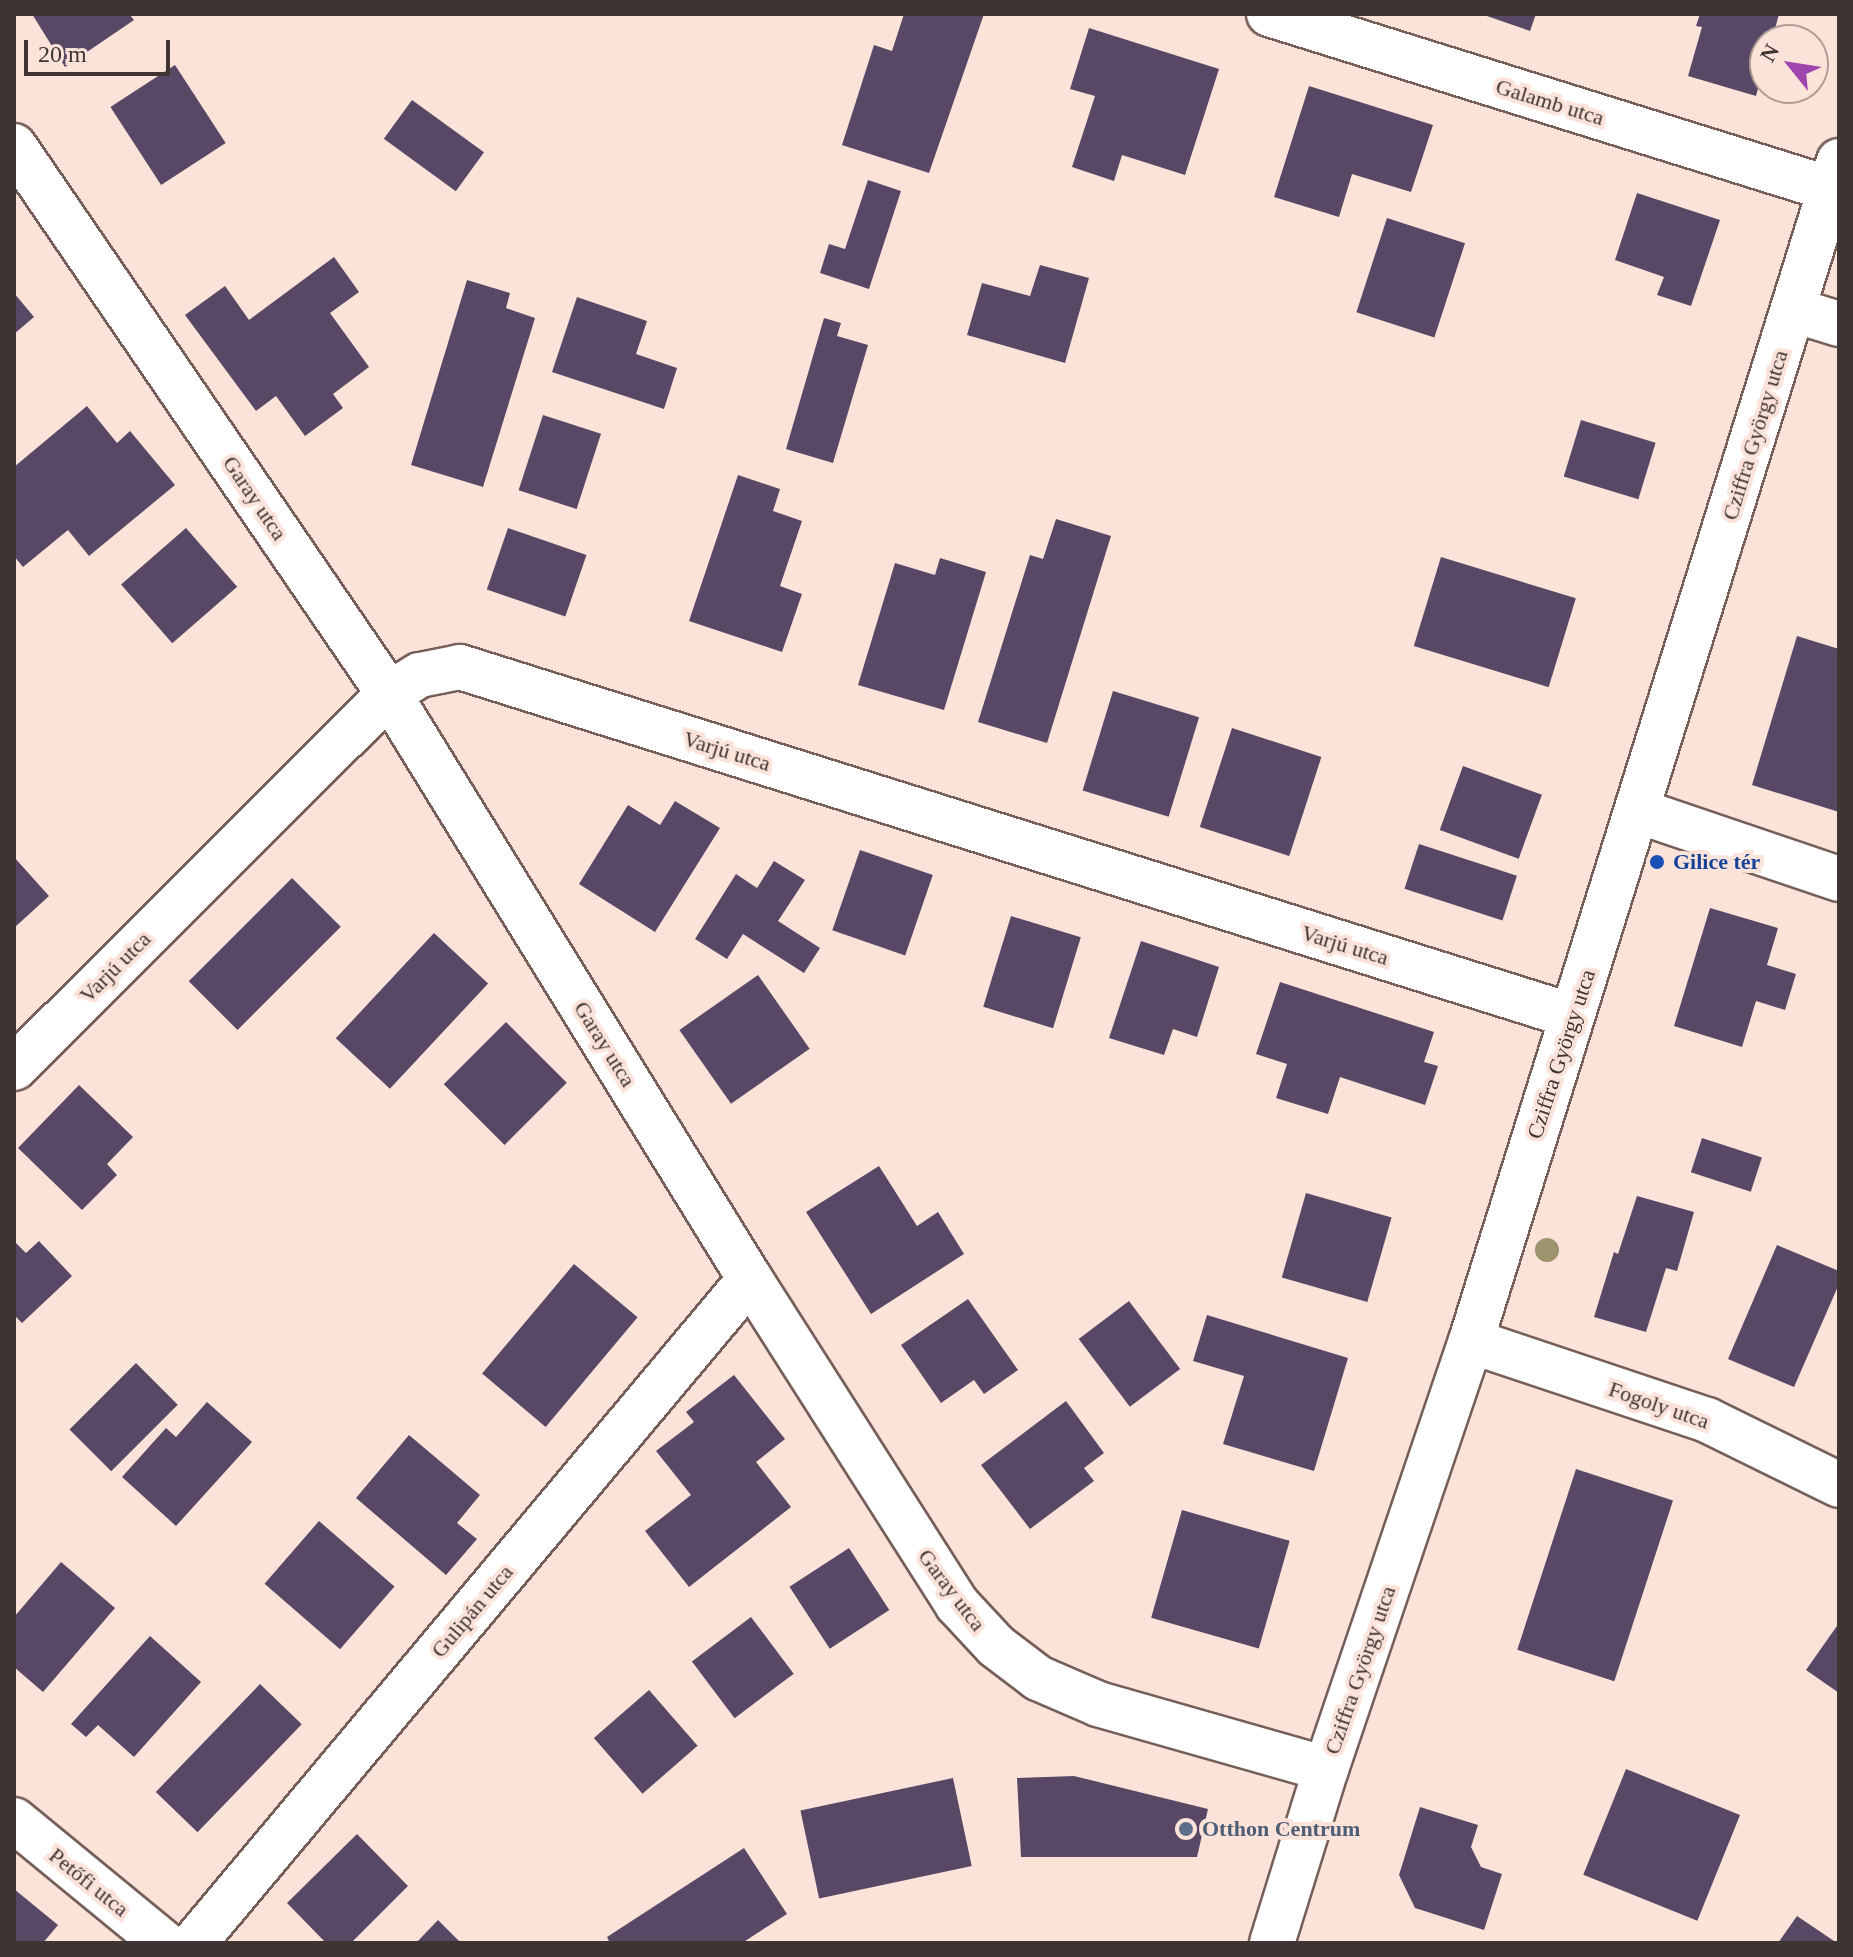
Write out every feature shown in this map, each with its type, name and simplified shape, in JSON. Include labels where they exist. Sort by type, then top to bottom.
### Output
[{"type":"street","name":"Galamb utca","points":[[1269,14],[1835,175]]},
{"type":"street","name":"Garay utca","points":[[14,146],[389,694],[750,1279],[957,1604],[996,1646],[1038,1678],[1098,1704],[1326,1769]]},
{"type":"street","name":"Cziffra György utca","points":[[1272,1943],[1326,1769],[1471,1341],[1835,175]]},
{"type":"street","points":[[1794,310],[1839,324]]},
{"type":"street","name":"Varjú utca","points":[[14,1068],[389,694],[420,675],[460,667],[1572,1016]]},
{"type":"street","points":[[1638,811],[1839,879]]},
{"type":"street","name":"Gulipán utca","points":[[194,1943],[750,1279]]},
{"type":"street","name":"Fogoly utca","points":[[1471,1341],[1707,1420],[1839,1485]]},
{"type":"street","name":"Petőfi utca","points":[[14,1820],[164,1943]]},
{"type":"building","points":[[32,14],[129,14],[134,20],[65,67]]},
{"type":"building","points":[[904,14],[984,14],[929,173],[842,145],[874,45],[892,51]]},
{"type":"building","points":[[1481,14],[1536,14],[1530,31]]},
{"type":"building","points":[[1700,14],[1779,14],[1776,24],[1749,24],[1749,94],[1688,76],[1702,27],[1696,26]]},
{"type":"building","points":[[1089,28],[1219,69],[1185,175],[1122,155],[1114,181],[1072,167],[1095,96],[1070,89]]},
{"type":"building","points":[[175,65],[226,143],[161,185],[110,107]]},
{"type":"building","points":[[1309,86],[1433,125],[1411,192],[1352,174],[1339,217],[1274,197]]},
{"type":"building","points":[[412,100],[484,152],[456,191],[384,139]]},
{"type":"building","points":[[868,180],[901,191],[869,289],[820,273],[829,244],[845,249]]},
{"type":"building","points":[[1637,193],[1720,220],[1691,306],[1657,295],[1664,277],[1615,260]]},
{"type":"building","points":[[1387,218],[1465,243],[1434,337],[1356,312]]},
{"type":"building","points":[[334,257],[359,292],[330,313],[369,367],[333,394],[343,408],[305,436],[276,396],[256,411],[185,315],[225,286],[249,320]]},
{"type":"building","points":[[1040,265],[1089,278],[1065,363],[967,335],[982,283],[1030,296]]},
{"type":"building","points":[[467,280],[510,293],[506,308],[535,318],[483,487],[411,465]]},
{"type":"building","points":[[14,293],[34,317],[14,334]]},
{"type":"building","points":[[577,297],[647,321],[636,354],[677,368],[664,409],[552,372]]},
{"type":"building","points":[[824,318],[841,323],[837,336],[868,345],[833,463],[786,449]]},
{"type":"building","points":[[87,406],[117,443],[130,431],[175,485],[89,556],[68,530],[23,567],[14,556],[14,467]]},
{"type":"building","points":[[543,415],[601,434],[577,509],[519,490]]},
{"type":"building","points":[[1581,420],[1656,443],[1638,499],[1564,476]]},
{"type":"building","points":[[738,475],[780,489],[773,511],[802,521],[780,586],[802,594],[782,652],[689,621]]},
{"type":"building","points":[[1056,519],[1111,536],[1047,743],[978,722],[1030,555],[1043,559]]},
{"type":"building","points":[[186,528],[237,587],[172,643],[121,584]]},
{"type":"building","points":[[508,528],[586,555],[565,616],[487,589]]},
{"type":"building","points":[[1441,557],[1576,598],[1549,687],[1414,646]]},
{"type":"building","points":[[940,558],[986,572],[944,710],[858,685],[895,563],[935,575]]},
{"type":"building","points":[[1797,636],[1839,649],[1839,812],[1752,785]]},
{"type":"building","points":[[1113,691],[1199,717],[1169,817],[1083,790]]},
{"type":"building","points":[[1232,728],[1321,757],[1289,856],[1200,827]]},
{"type":"building","points":[[1463,766],[1542,795],[1519,859],[1440,830]]},
{"type":"building","points":[[675,801],[720,828],[655,932],[579,884],[628,805],[660,825]]},
{"type":"building","points":[[1419,844],[1517,876],[1502,921],[1404,889]]},
{"type":"building","points":[[860,850],[933,875],[905,955],[832,930]]},
{"type":"building","points":[[14,857],[49,896],[14,928]]},
{"type":"building","points":[[774,861],[805,880],[778,921],[820,948],[804,973],[743,934],[727,959],[695,939],[736,874],[757,888]]},
{"type":"building","points":[[292,878],[341,927],[238,1030],[189,981]]},
{"type":"building","points":[[1710,908],[1778,928],[1767,965],[1796,974],[1785,1010],[1756,1001],[1742,1047],[1674,1026]]},
{"type":"building","points":[[1011,916],[1081,937],[1053,1028],[983,1007]]},
{"type":"building","points":[[434,933],[488,983],[390,1089],[336,1038]]},
{"type":"building","points":[[1141,941],[1219,967],[1197,1037],[1173,1029],[1164,1055],[1109,1038]]},
{"type":"building","points":[[758,975],[810,1049],[731,1104],[679,1030]]},
{"type":"building","points":[[1280,982],[1434,1032],[1424,1062],[1438,1066],[1425,1105],[1340,1077],[1328,1114],[1276,1098],[1287,1064],[1256,1054]]},
{"type":"building","points":[[506,1022],[567,1083],[505,1145],[444,1084]]},
{"type":"building","points":[[79,1085],[133,1137],[107,1164],[117,1175],[82,1210],[18,1148]]},
{"type":"building","points":[[1702,1138],[1762,1157],[1751,1192],[1691,1172]]},
{"type":"building","points":[[879,1166],[917,1226],[938,1212],[964,1254],[871,1314],[806,1212]]},
{"type":"building","points":[[1306,1193],[1392,1218],[1367,1302],[1282,1278]]},
{"type":"building","points":[[1637,1196],[1694,1212],[1677,1271],[1666,1268],[1646,1332],[1594,1317],[1614,1252],[1618,1254]]},
{"type":"building","points":[[14,1241],[26,1253],[39,1241],[72,1276],[22,1323],[14,1315]]},
{"type":"building","points":[[1777,1245],[1839,1271],[1839,1284],[1794,1387],[1728,1359]]},
{"type":"building","points":[[574,1264],[638,1317],[546,1427],[482,1374]]},
{"type":"building","points":[[968,1299],[1018,1370],[984,1394],[974,1380],[941,1403],[901,1345]]},
{"type":"building","points":[[1129,1301],[1180,1369],[1130,1407],[1079,1339]]},
{"type":"building","points":[[1207,1315],[1348,1358],[1314,1471],[1223,1444],[1244,1376],[1193,1361]]},
{"type":"building","points":[[136,1363],[178,1405],[111,1471],[70,1429]]},
{"type":"building","points":[[734,1375],[785,1439],[756,1462],[791,1507],[689,1587],[645,1531],[691,1495],[656,1451],[694,1422],[686,1412]]},
{"type":"building","points":[[1066,1401],[1104,1453],[1084,1468],[1094,1481],[1030,1529],[981,1465]]},
{"type":"building","points":[[207,1402],[252,1442],[176,1526],[122,1477],[166,1428],[176,1437]]},
{"type":"building","points":[[409,1435],[480,1495],[457,1523],[477,1539],[446,1575],[356,1498]]},
{"type":"building","points":[[1576,1469],[1673,1501],[1614,1681],[1517,1650]]},
{"type":"building","points":[[1182,1510],[1290,1541],[1259,1649],[1151,1618]]},
{"type":"building","points":[[319,1521],[394,1587],[340,1649],[265,1584]]},
{"type":"building","points":[[849,1548],[889,1610],[830,1649],[789,1587]]},
{"type":"building","points":[[61,1562],[115,1608],[43,1692],[14,1667],[14,1617]]},
{"type":"building","points":[[751,1617],[794,1674],[735,1718],[692,1662]]},
{"type":"building","points":[[1839,1623],[1839,1693],[1806,1670]]},
{"type":"building","points":[[150,1636],[201,1682],[134,1757],[98,1725],[86,1737],[71,1724]]},
{"type":"building","points":[[260,1684],[302,1724],[198,1832],[156,1792]]},
{"type":"building","points":[[649,1690],[698,1746],[642,1794],[594,1738]]},
{"type":"building","points":[[1626,1769],[1740,1815],[1697,1921],[1583,1875]]},
{"type":"building","points":[[1074,1776],[1208,1809],[1197,1857],[1021,1857],[1017,1778]]},
{"type":"building","points":[[953,1778],[972,1866],[819,1898],[800,1810]]},
{"type":"building","points":[[1420,1807],[1478,1825],[1471,1847],[1481,1867],[1502,1874],[1484,1930],[1415,1908],[1399,1875]]},
{"type":"building","points":[[357,1834],[408,1886],[351,1943],[326,1943],[287,1903]]},
{"type":"building","points":[[744,1848],[787,1914],[742,1943],[610,1943],[607,1937]]},
{"type":"building","points":[[14,1889],[58,1925],[43,1943],[14,1943]]},
{"type":"building","points":[[1797,1916],[1837,1943],[1778,1943]]},
{"type":"building","points":[[438,1920],[461,1943],[416,1943]]},
{"type":"place","name":"Gilice tér","points":[[1657,862]]},
{"type":"place","name":"Otthon Centrum","points":[[1186,1829]]}]
